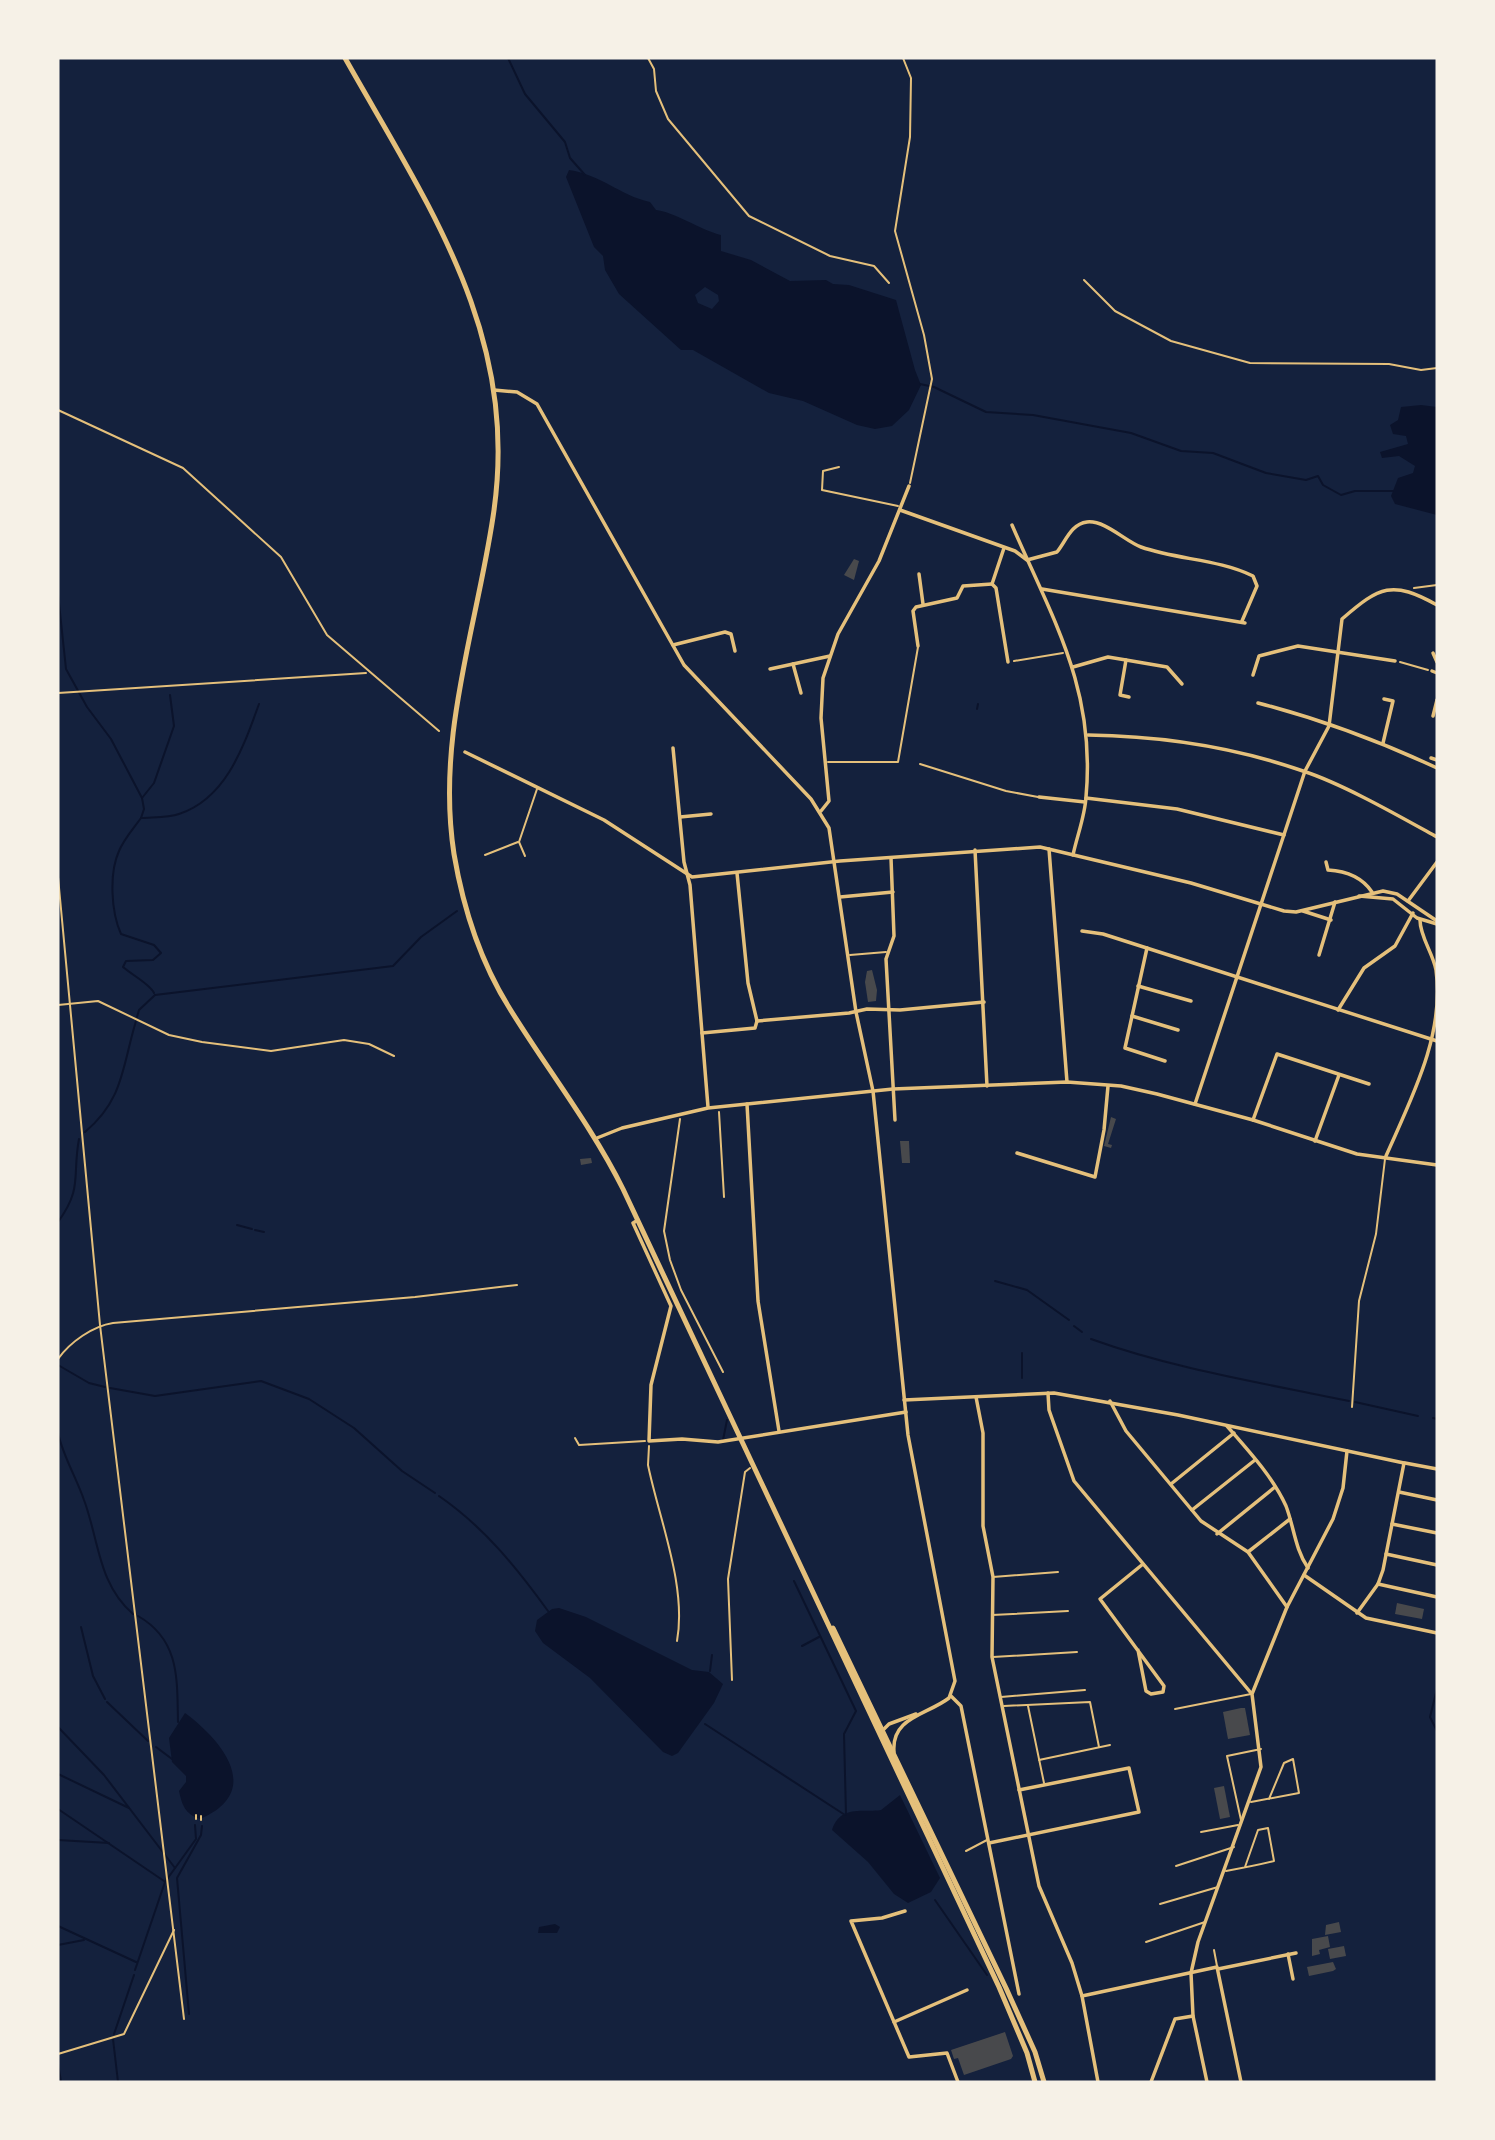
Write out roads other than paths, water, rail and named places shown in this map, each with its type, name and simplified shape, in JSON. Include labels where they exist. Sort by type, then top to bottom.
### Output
[{"type":"main road","points":[[345,58],[457,261],[485,338],[495,390],[498,466],[494,514],[457,697],[450,750],[449,803],[454,854],[472,925],[503,997],[597,1138],[638,1220],[1035,2052],[1044,2082]]},
{"type":"main road","points":[[823,1610],[881,1741],[1008,2007],[1027,2053],[1035,2082]]},
{"type":"street","points":[[495,390],[523,394],[540,409],[684,666],[821,811],[829,828],[856,1012],[873,1091],[904,1400],[955,1681],[951,1696],[901,1725],[894,1741],[895,1755]]},
{"type":"street","points":[[821,811],[829,801],[820,696],[830,656],[901,510],[909,486]]},
{"type":"street","points":[[901,510],[1004,548],[1027,560],[1057,552],[1072,530],[1082,523],[1093,522],[1155,552],[1202,560],[1253,576],[1257,586],[1243,622],[1042,589]]},
{"type":"street","points":[[1012,525],[1068,652],[1088,735],[1086,800],[1073,855]]},
{"type":"street","points":[[992,584],[1004,548]]},
{"type":"street","points":[[919,574],[923,604]]},
{"type":"street","points":[[918,646],[913,611],[923,604],[957,598],[964,586],[992,584]]},
{"type":"street","points":[[992,584],[996,588],[1008,662]]},
{"type":"street","points":[[1195,1104],[1305,771],[1329,726],[1342,619],[1384,589],[1402,590],[1437,605]]},
{"type":"street","points":[[673,645],[725,632],[731,634],[735,651]]},
{"type":"street","points":[[1253,676],[1259,656],[1298,646],[1395,661]]},
{"type":"street","points":[[1433,653],[1437,662]]},
{"type":"street","points":[[770,669],[830,656]]},
{"type":"street","points":[[1073,667],[1108,657],[1167,667],[1182,684]]},
{"type":"street","points":[[1126,660],[1120,695],[1129,697]]},
{"type":"street","points":[[793,664],[802,693]]},
{"type":"street","points":[[1383,743],[1392,701],[1384,699]]},
{"type":"street","points":[[1433,716],[1437,700]]},
{"type":"street","points":[[1258,703],[1329,726],[1354,731],[1437,765]]},
{"type":"street","points":[[1088,735],[1143,736],[1190,743],[1305,771],[1437,837]]},
{"type":"street","points":[[673,748],[686,873],[690,885],[708,1108]]},
{"type":"street","points":[[464,751],[604,820],[696,877],[975,850],[1049,849],[1191,883],[1284,911],[1300,911],[1372,892],[1390,892],[1437,922]]},
{"type":"street","points":[[1431,758],[1437,765]]},
{"type":"street","points":[[1039,797],[1177,809],[1284,835]]},
{"type":"street","points":[[680,817],[711,814]]},
{"type":"street","points":[[1049,849],[1067,1082]]},
{"type":"street","points":[[975,850],[988,1086]]},
{"type":"street","points":[[891,858],[894,936],[887,952],[895,1120]]},
{"type":"street","points":[[1326,862],[1328,870],[1339,871],[1365,881],[1372,892]]},
{"type":"street","points":[[1408,901],[1437,862]]},
{"type":"street","points":[[702,1033],[755,1028],[757,1021],[748,983],[737,873]]},
{"type":"street","points":[[840,897],[894,892]]},
{"type":"street","points":[[1357,896],[1367,899],[1393,899],[1413,913],[1420,920],[1436,967],[1437,989],[1430,1040],[1420,1077],[1385,1156]]},
{"type":"street","points":[[1319,955],[1335,902]]},
{"type":"street","points":[[1300,911],[1331,920]]},
{"type":"street","points":[[1338,1010],[1364,968],[1395,946],[1413,913]]},
{"type":"street","points":[[1420,920],[1437,922]]},
{"type":"street","points":[[1082,931],[1103,934],[1437,1041]]},
{"type":"street","points":[[1147,948],[1125,1048],[1165,1061]]},
{"type":"street","points":[[1138,986],[1191,1001]]},
{"type":"street","points":[[757,1021],[889,1007],[900,1010],[984,1002]]},
{"type":"street","points":[[1132,1016],[1178,1030]]},
{"type":"street","points":[[1253,1120],[1277,1054],[1368,1084]]},
{"type":"street","points":[[1315,1141],[1339,1075]]},
{"type":"street","points":[[597,1138],[622,1128],[708,1108],[893,1089],[1067,1082],[1108,1086],[1195,1104],[1357,1154],[1385,1156],[1437,1166]]},
{"type":"street","points":[[1017,1153],[1095,1177],[1108,1086]]},
{"type":"street","points":[[747,1104],[758,1301],[779,1431]]},
{"type":"street","points":[[638,1220],[633,1223],[671,1306],[651,1384],[649,1441],[742,1439],[906,1412]]},
{"type":"street","points":[[904,1400],[1048,1393],[1110,1401],[1437,1469]]},
{"type":"street","points":[[1048,1393],[1049,1410],[1074,1481],[1252,1694],[1261,1749],[1261,1767],[1251,1802],[1206,1922],[1191,1973],[1193,2016],[1207,2082]]},
{"type":"street","points":[[976,1397],[983,1433],[983,1527],[993,1577],[992,1657],[1039,1886],[1072,1963],[1082,1996],[1098,2082]]},
{"type":"street","points":[[1110,1401],[1126,1431],[1192,1510],[1217,1534],[1248,1552],[1287,1606]]},
{"type":"street","points":[[1226,1425],[1276,1486],[1290,1519],[1297,1549],[1308,1568]]},
{"type":"street","points":[[1171,1484],[1234,1433]]},
{"type":"street","points":[[1252,1694],[1287,1606],[1333,1519],[1343,1488],[1348,1451]]},
{"type":"street","points":[[1192,1510],[1255,1460]]},
{"type":"street","points":[[1357,1614],[1378,1584],[1404,1462]]},
{"type":"street","points":[[1217,1534],[1276,1486]]},
{"type":"street","points":[[1399,1492],[1437,1500]]},
{"type":"street","points":[[1248,1552],[1290,1519]]},
{"type":"street","points":[[1392,1524],[1437,1533]]},
{"type":"street","points":[[1386,1554],[1437,1565]]},
{"type":"street","points":[[1138,1650],[1146,1690],[1151,1694],[1163,1692],[1164,1686],[1138,1650],[1100,1599],[1143,1564]]},
{"type":"street","points":[[1304,1575],[1366,1618],[1437,1633]]},
{"type":"street","points":[[1378,1584],[1437,1597]]},
{"type":"street","points":[[951,1696],[961,1706],[1019,1994]]},
{"type":"street","points":[[881,1741],[883,1730],[889,1724],[928,1710]]},
{"type":"street","points":[[878,1720],[889,1724]]},
{"type":"street","points":[[989,1841],[1139,1812],[1129,1768],[1019,1790]]},
{"type":"street","points":[[905,1911],[882,1919],[851,1921],[909,2057],[947,2053],[958,2082]]},
{"type":"street","points":[[1082,1996],[1296,1953]]},
{"type":"street","points":[[1288,1954],[1293,1979]]},
{"type":"street","points":[[1217,1968],[1241,2082]]},
{"type":"street","points":[[894,2022],[967,1990]]},
{"type":"street","points":[[1151,2082],[1175,2019],[1193,2016]]},
{"type":"lane","points":[[58,410],[183,468],[267,542],[293,573],[327,635],[439,731]]},
{"type":"lane","points":[[825,762],[898,762],[918,646]]},
{"type":"lane","points":[[920,764],[934,766],[1014,793],[1039,797]]},
{"type":"lane","points":[[525,856],[519,842],[538,788]]},
{"type":"lane","points":[[485,855],[515,841],[519,842]]},
{"type":"lane","points":[[847,955],[887,952]]},
{"type":"lane","points":[[1352,1407],[1359,1301],[1376,1234],[1385,1156]]},
{"type":"lane","points":[[993,1577],[1058,1572]]},
{"type":"lane","points":[[992,1615],[1068,1611]]},
{"type":"lane","points":[[992,1657],[1077,1652]]},
{"type":"lane","points":[[1000,1697],[1084,1690]]},
{"type":"lane","points":[[1175,1709],[1252,1694]]},
{"type":"lane","points":[[1002,1706],[1090,1702],[1099,1747]]},
{"type":"lane","points":[[1027,1705],[1044,1785]]},
{"type":"lane","points":[[1039,1760],[1110,1745]]},
{"type":"lane","points":[[1201,1832],[1242,1825],[1227,1756],[1261,1749]]},
{"type":"lane","points":[[1251,1802],[1269,1799],[1299,1793],[1293,1759],[1284,1763],[1269,1799]]},
{"type":"lane","points":[[1225,1871],[1245,1867],[1274,1861],[1268,1828],[1258,1830],[1245,1867]]},
{"type":"lane","points":[[966,1851],[989,1841]]},
{"type":"lane","points":[[1176,1866],[1234,1847]]},
{"type":"lane","points":[[1160,1904],[1219,1886]]},
{"type":"lane","points":[[1146,1942],[1206,1922]]},
{"type":"lane","points":[[1214,1950],[1217,1968]]},
{"type":"water","points":[[569,170],[581,173],[650,202],[656,210],[721,235],[721,251],[751,260],[790,281],[826,280],[896,300],[921,385],[909,410],[892,426],[875,429],[857,425],[803,401],[769,393],[693,350],[681,350],[619,294],[605,270],[603,256],[594,247],[566,177]],"holes":[[[705,287],[718,295],[719,301],[712,309],[698,303],[695,295]]]},
{"type":"water","points":[[1401,407],[1437,407],[1437,515],[1395,504],[1391,496],[1398,478],[1413,473],[1415,466],[1399,456],[1382,458],[1380,452],[1408,444],[1406,436],[1393,434],[1390,425],[1398,420]]},
{"type":"water","points":[[559,1608],[586,1617],[692,1670],[709,1672],[723,1684],[714,1703],[678,1753],[672,1756],[663,1752],[590,1678],[543,1643],[535,1631],[537,1620],[552,1609]]},
{"type":"water","points":[[185,1713],[212,1738],[231,1766],[233,1781],[230,1795],[219,1808],[200,1819],[188,1812],[183,1805],[179,1791],[186,1782],[186,1776],[172,1762],[169,1738]]},
{"type":"water","points":[[900,1795],[940,1878],[931,1892],[908,1903],[894,1894],[868,1862],[832,1830],[841,1816],[853,1811],[881,1810]]},
{"type":"water","points":[[555,1924],[560,1927],[557,1933],[538,1933],[539,1927]]},
{"type":"waterway","points":[[508,58],[525,94],[565,142],[570,158],[585,175]]},
{"type":"waterway","points":[[920,384],[934,387],[986,412],[1033,415],[1131,433],[1181,451],[1213,453],[1266,473],[1306,480],[1318,476],[1323,485],[1341,495],[1355,491],[1393,491]]},
{"type":"waterway","points":[[58,594],[66,669],[87,707],[111,739],[142,798],[144,809],[141,818]]},
{"type":"waterway","points":[[142,798],[154,783],[174,726],[170,695]]},
{"type":"waterway","points":[[154,993],[123,967],[126,961],[153,960],[161,953],[154,945],[121,934],[115,915],[113,892],[114,870],[119,851],[141,818],[179,814],[210,796],[240,753],[259,704]]},
{"type":"waterway","points":[[977,709],[978,704]]},
{"type":"waterway","points":[[155,995],[393,966],[421,937],[457,911]]},
{"type":"waterway","points":[[137,1017],[139,1010],[155,995]]},
{"type":"waterway","points":[[85,1132],[98,1120],[115,1095],[136,1021]]},
{"type":"waterway","points":[[58,1222],[74,1191],[79,1139]]},
{"type":"waterway","points":[[237,1225],[252,1229]]},
{"type":"waterway","points":[[255,1230],[264,1232]]},
{"type":"waterway","points":[[995,1281],[1027,1290],[1069,1320]]},
{"type":"waterway","points":[[1074,1326],[1082,1332]]},
{"type":"waterway","points":[[1091,1339],[1186,1367],[1349,1401]]},
{"type":"waterway","points":[[1022,1353],[1022,1378]]},
{"type":"waterway","points":[[58,1365],[89,1383],[105,1387]]},
{"type":"waterway","points":[[110,1388],[155,1396],[261,1381],[309,1399],[354,1428],[402,1471],[435,1493]]},
{"type":"waterway","points":[[1355,1402],[1418,1416]]},
{"type":"waterway","points":[[1433,1418],[1437,1419]]},
{"type":"waterway","points":[[723,1440],[727,1420]]},
{"type":"waterway","points":[[58,1433],[84,1500],[106,1575],[121,1602],[133,1614]]},
{"type":"waterway","points":[[439,1496],[471,1521],[498,1549],[548,1611]]},
{"type":"waterway","points":[[794,1581],[856,1711],[844,1734],[846,1815]]},
{"type":"waterway","points":[[138,1616],[152,1626],[169,1649],[176,1676],[178,1722]]},
{"type":"waterway","points":[[81,1627],[93,1676],[105,1699]]},
{"type":"waterway","points":[[802,1646],[819,1637]]},
{"type":"waterway","points":[[710,1671],[712,1655]]},
{"type":"waterway","points":[[1437,1689],[1430,1717],[1437,1731]]},
{"type":"waterway","points":[[107,1702],[148,1741]]},
{"type":"waterway","points":[[705,1724],[845,1815]]},
{"type":"waterway","points":[[58,1727],[104,1775],[175,1868]]},
{"type":"waterway","points":[[156,1747],[172,1759]]},
{"type":"waterway","points":[[58,1774],[129,1808]]},
{"type":"waterway","points":[[58,1809],[164,1881]]},
{"type":"waterway","points":[[135,1970],[165,1882],[196,1839],[195,1825]]},
{"type":"waterway","points":[[189,2014],[177,1878],[201,1835],[202,1826]]},
{"type":"waterway","points":[[58,1840],[109,1843]]},
{"type":"waterway","points":[[935,1900],[987,1975]]},
{"type":"waterway","points":[[58,1926],[136,1962]]},
{"type":"waterway","points":[[58,1945],[84,1940]]},
{"type":"waterway","points":[[114,2034],[134,1975]]},
{"type":"waterway","points":[[113,2039],[118,2082]]},
{"type":"waterway","points":[[58,2064],[61,2082]]}]
